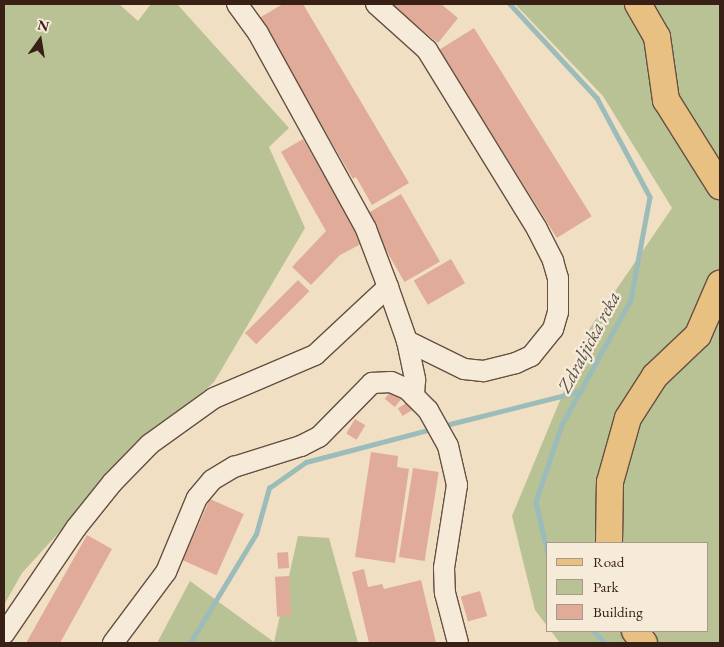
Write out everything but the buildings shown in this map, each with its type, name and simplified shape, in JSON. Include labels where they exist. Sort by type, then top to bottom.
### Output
[{"type":"main road","points":[[638,4],[657,37],[666,100],[720,186]]},
{"type":"main road","points":[[609,542],[610,482],[622,433],[639,397],[655,376],[688,344],[704,324],[720,284]]},
{"type":"main road","points":[[636,632],[644,643]]},
{"type":"street","points":[[237,4],[258,33],[366,229],[407,341],[415,380],[414,396]]},
{"type":"street","points":[[376,4],[427,50],[537,229],[554,261],[558,278],[558,312],[553,329],[531,356],[501,370],[464,369],[407,341]]},
{"type":"street","points":[[4,634],[76,528],[112,483],[150,444],[214,398],[315,355],[388,287]]},
{"type":"street","points":[[113,643],[166,572],[197,498],[212,480],[234,467],[301,446],[319,437],[372,383],[390,382],[407,389],[432,419],[442,436],[457,485],[444,568],[445,593],[458,643]]},
{"type":"green space","points":[[4,4],[119,4],[138,21],[151,4],[177,4],[289,128],[269,147],[305,228],[214,382],[115,471],[22,573],[4,605]]},
{"type":"green space","points":[[515,4],[720,4],[720,643],[560,643],[552,632],[709,632],[709,542],[546,542],[546,624],[535,610],[512,516],[590,328],[672,208],[603,96]]},
{"type":"green space","points":[[298,536],[329,538],[358,643],[157,643],[190,581],[274,642]]},
{"type":"waterway","name":"Zdraljicka reka","points":[[510,4],[597,98],[650,197],[631,300],[562,425],[536,502],[546,545]]},
{"type":"waterway","points":[[442,426],[581,391]]},
{"type":"waterway","points":[[190,643],[256,534],[269,488],[306,462],[432,429]]},
{"type":"waterway","name":"Zdraljicka reka","points":[[595,632],[605,643]]}]
